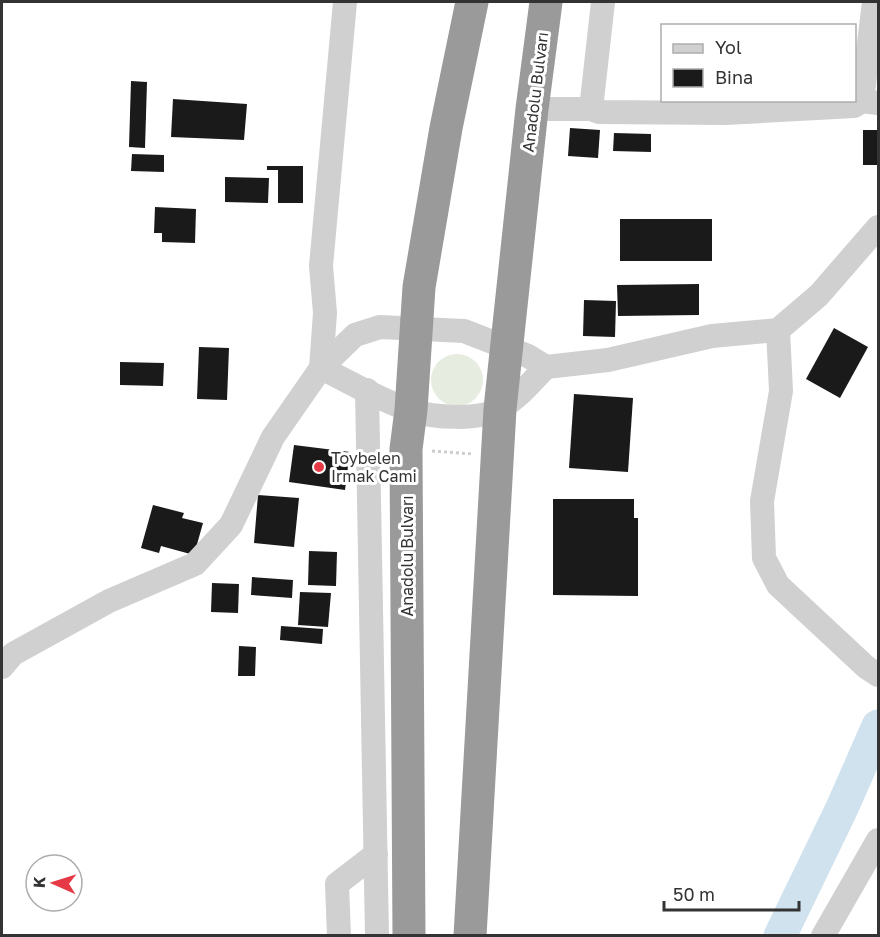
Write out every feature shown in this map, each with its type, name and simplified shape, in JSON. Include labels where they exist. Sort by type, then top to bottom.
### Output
[{"type":"highway","name":"Anadolu Bulvarı","points":[[409,936],[406,449],[411,410],[419,287],[446,128],[472,2]]},
{"type":"highway","name":"Anadolu Bulvarı","points":[[470,936],[501,409],[532,109],[546,2]]},
{"type":"street","points":[[321,368],[325,314],[321,266],[345,2]]},
{"type":"street","points":[[591,109],[603,2]]},
{"type":"street","points":[[532,109],[725,113],[854,106],[870,102],[874,2]]},
{"type":"street","points":[[2,668],[13,654],[108,602],[195,564],[231,525],[273,437],[321,368],[355,335],[380,327],[464,331],[528,356],[546,367],[609,360],[712,336],[778,330],[819,295],[879,227]]},
{"type":"street","points":[[778,330],[781,391],[762,501],[764,558],[778,585],[873,671]]},
{"type":"street","points":[[321,368],[411,410],[450,417],[476,416],[501,409],[521,393],[546,367]]},
{"type":"street","points":[[367,390],[377,936]]},
{"type":"street","points":[[823,936],[879,840]]},
{"type":"street","points":[[339,936],[337,884],[376,854]]},
{"type":"path","points":[[406,449],[498,456]]},
{"type":"shaded area","points":[[452,354],[462,354],[472,358],[479,365],[483,380],[479,395],[472,402],[462,406],[452,406],[442,402],[435,395],[431,385],[431,375],[435,365],[442,358]]},
{"type":"building","points":[[131,81],[147,82],[145,148],[129,147]]},
{"type":"building","points":[[173,99],[247,104],[244,140],[171,137]]},
{"type":"building","points":[[570,128],[600,130],[598,158],[568,156]]},
{"type":"building","points":[[863,130],[878,130],[878,165],[863,165]]},
{"type":"building","points":[[614,133],[651,134],[651,152],[613,151]]},
{"type":"building","points":[[132,154],[164,155],[164,172],[131,171]]},
{"type":"building","points":[[267,166],[303,166],[303,203],[278,203],[278,170],[267,170]]},
{"type":"building","points":[[225,177],[269,178],[268,203],[225,202]]},
{"type":"building","points":[[155,207],[196,209],[195,243],[162,242],[162,233],[154,233]]},
{"type":"building","points":[[620,219],[712,219],[712,261],[620,261]]},
{"type":"building","points":[[699,284],[699,315],[618,316],[617,285]]},
{"type":"building","points":[[584,300],[616,301],[615,337],[583,336]]},
{"type":"building","points":[[834,328],[868,347],[840,398],[806,379]]},
{"type":"building","points":[[199,347],[229,348],[227,400],[197,399]]},
{"type":"building","points":[[120,362],[164,363],[163,386],[120,385]]},
{"type":"building","points":[[574,394],[633,398],[628,472],[569,468]]},
{"type":"building","name":"Toybelen Irmak Cami","points":[[294,445],[350,452],[345,490],[289,482]]},
{"type":"building","points":[[258,495],[299,498],[294,547],[254,543]]},
{"type":"building","points":[[553,499],[634,499],[634,518],[638,518],[638,596],[553,595]]},
{"type":"building","points":[[153,505],[184,513],[182,518],[203,523],[194,555],[161,546],[159,553],[141,548]]},
{"type":"building","points":[[309,551],[337,552],[336,586],[308,585]]},
{"type":"building","points":[[252,577],[293,580],[292,598],[251,595]]},
{"type":"building","points":[[212,583],[239,584],[238,613],[211,612]]},
{"type":"building","points":[[300,592],[331,593],[328,627],[298,625]]},
{"type":"building","points":[[281,626],[323,629],[322,644],[280,640]]},
{"type":"building","points":[[239,646],[256,647],[255,676],[238,676]]},
{"type":"waterway","points":[[780,936],[842,808],[878,726]]},
{"type":"place","name":"Toybelen Irmak Cami","points":[[319,467]]}]
